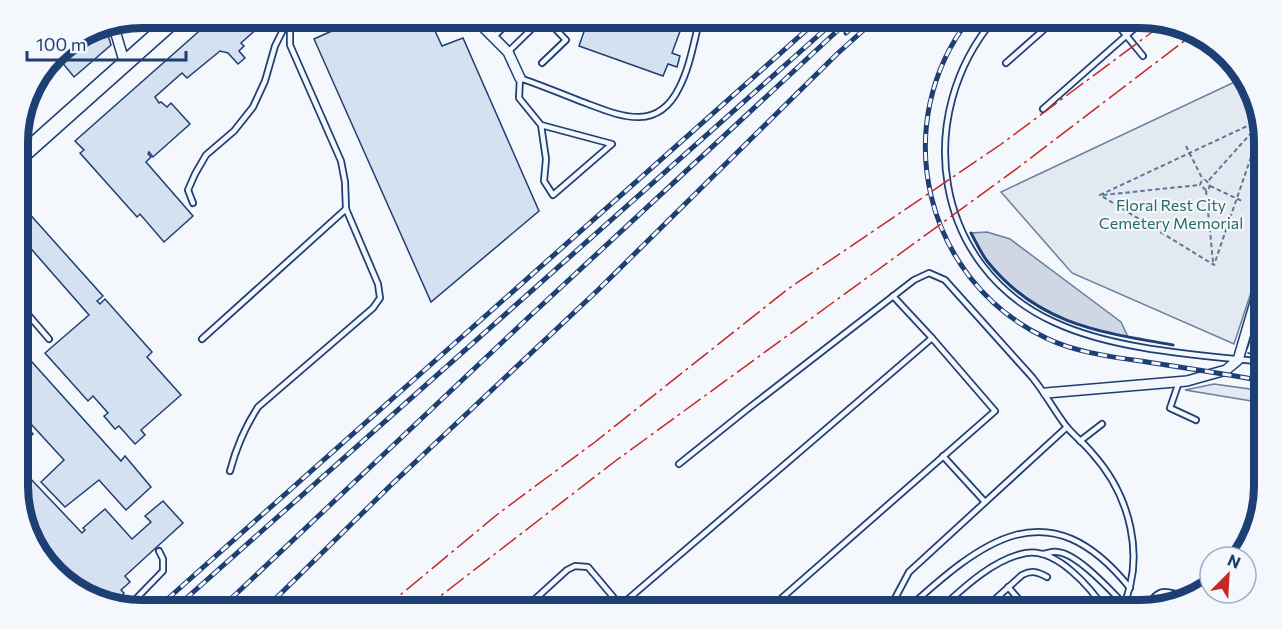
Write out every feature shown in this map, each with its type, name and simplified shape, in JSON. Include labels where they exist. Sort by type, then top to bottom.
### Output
[{"type":"main road","points":[[29,150],[164,29]]},
{"type":"street","points":[[484,29],[508,52],[520,78]]},
{"type":"street","points":[[116,32],[125,64]]},
{"type":"street","points":[[1046,393],[1196,380],[1220,372],[1231,367],[1238,360],[1254,304]]},
{"type":"lane","points":[[541,125],[612,144],[553,195],[544,181],[546,159],[541,125],[519,98],[520,78],[625,118],[647,117],[669,103],[680,87],[697,28]]},
{"type":"lane","points":[[987,28],[962,70],[950,104],[945,135],[945,170],[949,195],[974,254],[993,277],[1016,299],[1042,316],[1070,329],[1111,341],[1254,361]]},
{"type":"lane","points":[[1006,63],[1045,28]]},
{"type":"lane","points":[[1120,28],[1143,56]]},
{"type":"lane","points":[[1043,109],[1135,28]]},
{"type":"lane","points":[[193,203],[188,190],[195,174],[206,155],[234,131],[253,106],[275,46],[284,29]]},
{"type":"lane","points":[[230,471],[234,454],[248,422],[258,407],[373,308],[381,298],[378,284],[346,209],[345,182],[341,161],[290,45],[289,29]]},
{"type":"lane","points":[[493,38],[502,29]]},
{"type":"lane","points":[[508,52],[533,29]]},
{"type":"lane","points":[[542,63],[566,40],[555,29]]},
{"type":"lane","points":[[202,339],[346,209]]},
{"type":"lane","points":[[679,464],[893,296],[914,280],[929,273],[945,280],[1046,393],[1067,427],[1093,453],[1111,477],[1124,504],[1133,548],[1130,588],[1126,600]]},
{"type":"lane","points":[[779,600],[994,411],[893,296]]},
{"type":"lane","points":[[28,315],[49,339]]},
{"type":"lane","points":[[627,600],[932,338]]},
{"type":"lane","points":[[1179,382],[1170,408],[1196,420]]},
{"type":"lane","points":[[1080,441],[1102,424]]},
{"type":"lane","points":[[894,600],[909,572],[1067,427]]},
{"type":"lane","points":[[943,456],[985,502]]},
{"type":"lane","points":[[917,600],[948,572],[989,544],[1021,532],[1051,531],[1076,540],[1106,560],[1130,588]]},
{"type":"lane","points":[[136,600],[163,571],[163,559],[159,551]]},
{"type":"lane","points":[[952,600],[989,570],[1012,557],[1026,553],[1057,552],[1084,566],[1120,600]]},
{"type":"lane","points":[[1042,554],[1076,573],[1097,600]]},
{"type":"lane","points":[[534,600],[567,570],[575,566],[588,567],[615,600]]},
{"type":"lane","points":[[994,600],[1022,575],[1039,572],[1047,577]]},
{"type":"lane","points":[[1008,587],[1019,600]]},
{"type":"lane","points":[[1151,599],[1161,591],[1176,594]]},
{"type":"path","points":[[1100,195],[1253,126]]},
{"type":"path","points":[[1208,181],[1253,131]]},
{"type":"path","points":[[1214,265],[1254,144]]},
{"type":"path","points":[[1185,146],[1203,180]]},
{"type":"path","points":[[1203,180],[1208,181]]},
{"type":"path","points":[[1200,185],[1203,180]]},
{"type":"path","points":[[1208,181],[1210,186],[1242,201]]},
{"type":"path","points":[[1100,195],[1200,185]]},
{"type":"path","points":[[1200,185],[1206,190]]},
{"type":"path","points":[[1206,190],[1210,186]]},
{"type":"path","points":[[1206,190],[1214,265]]},
{"type":"path","points":[[1100,195],[1214,265]]},
{"type":"green space","name":"Floral Rest City Cemetery Memorial","points":[[1235,82],[1245,99],[1253,128],[1254,283],[1234,344],[1072,273],[1001,192]]},
{"type":"green space","points":[[1214,384],[1254,390],[1254,401],[1185,390]]},
{"type":"shaded area","points":[[987,232],[1010,239],[1121,322],[1128,337],[1069,321],[1016,291],[987,261],[971,233]]},
{"type":"building","points":[[681,28],[672,53],[680,56],[677,67],[668,64],[663,76],[579,46],[585,29]]},
{"type":"building","points":[[202,29],[257,29],[241,43],[244,46],[239,51],[245,58],[238,64],[228,53],[220,51],[187,78],[182,73],[155,97],[159,103],[167,107],[171,103],[190,124],[153,157],[149,152],[151,157],[146,162],[193,216],[164,242],[140,214],[137,217],[80,153],[84,150],[75,141]]},
{"type":"building","points":[[337,29],[434,29],[442,46],[463,38],[539,211],[431,302],[314,39]]},
{"type":"building","points":[[108,35],[111,45],[74,77],[62,62],[92,40]]},
{"type":"building","points":[[29,213],[103,296],[97,301],[100,304],[105,299],[152,352],[147,357],[181,395],[141,430],[145,435],[135,444],[119,426],[115,429],[104,416],[108,413],[93,396],[88,401],[45,353],[89,315],[29,246]]},
{"type":"building","points":[[28,358],[121,461],[125,456],[151,487],[126,510],[99,480],[65,507],[41,482],[64,460],[28,421]]},
{"type":"building","points":[[28,428],[33,434],[28,439]]},
{"type":"building","points":[[28,476],[82,533],[85,530],[83,528],[105,509],[132,539],[151,522],[145,516],[163,501],[183,523],[125,576],[130,582],[121,590],[124,593],[122,595],[126,600],[92,589],[67,572],[52,556],[32,516]]},
{"type":"railway","points":[[166,600],[808,28]]},
{"type":"railway","points":[[184,600],[826,28]]},
{"type":"railway","points":[[230,600],[530,316],[840,28]]},
{"type":"railway","points":[[846,33],[851,28]]},
{"type":"railway","points":[[274,600],[391,485],[598,290],[866,28]]},
{"type":"railway","points":[[964,28],[944,60],[930,105],[925,151],[931,196],[946,239],[971,278],[1004,312],[1058,343],[1108,356],[1254,379]]},
{"type":"fence","points":[[1254,328],[1247,349],[1248,353],[1254,354]]},
{"type":"wall","points":[[971,233],[987,261],[1006,282],[1048,312],[1095,329],[1173,345]]},
{"type":"power","points":[[394,600],[499,513],[595,442],[788,289],[1000,145],[1156,29]]},
{"type":"power","points":[[435,600],[614,462],[1019,167],[1187,39]]}]
